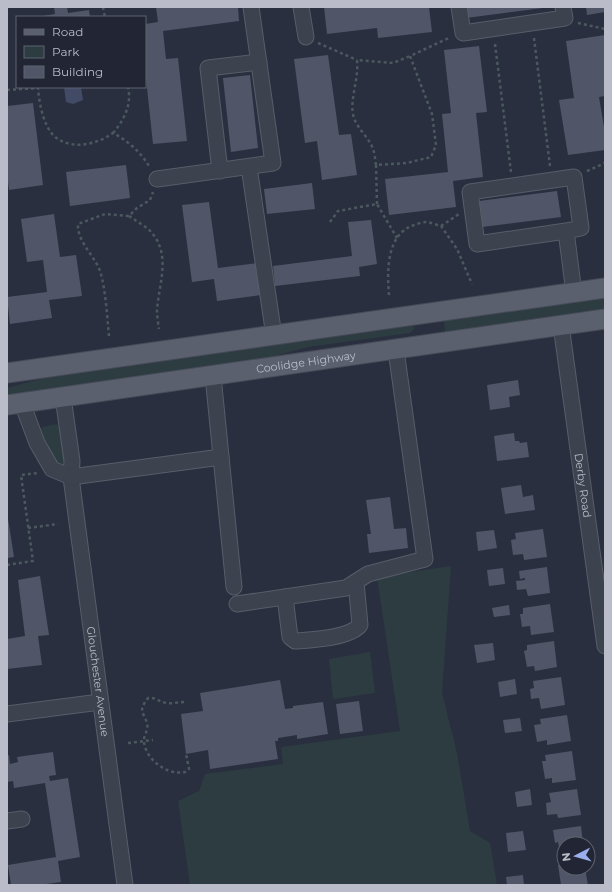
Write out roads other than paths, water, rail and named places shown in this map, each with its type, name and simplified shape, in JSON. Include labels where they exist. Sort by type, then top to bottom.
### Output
[{"type":"main road","points":[[7,373],[605,288]]},
{"type":"main road","points":[[418,347],[428,336],[429,324],[424,314]]},
{"type":"main road","name":"Coolidge Highway","points":[[14,404],[605,319]]},
{"type":"street","points":[[157,179],[273,163],[251,7]]},
{"type":"street","points":[[300,7],[306,37]]},
{"type":"street","points":[[459,7],[463,33],[532,23],[564,13]]},
{"type":"street","points":[[220,171],[208,68],[259,62]]},
{"type":"street","points":[[249,167],[274,336]]},
{"type":"street","points":[[574,177],[581,228],[566,231],[477,244],[470,192],[574,177]]},
{"type":"street","points":[[566,231],[574,293]]},
{"type":"street","name":"Derby Road","points":[[561,325],[605,646]]},
{"type":"street","points":[[237,604],[346,588],[368,574],[425,559],[396,350]]},
{"type":"street","points":[[213,376],[234,587]]},
{"type":"street","name":"Glouchester Avenue","points":[[63,397],[72,461],[71,477],[100,702],[126,885]]},
{"type":"street","points":[[14,404],[52,469],[71,477],[221,457]]},
{"type":"street","points":[[285,597],[290,637],[295,641],[347,634],[357,630],[360,626],[356,582]]},
{"type":"street","points":[[7,714],[100,702]]},
{"type":"street","points":[[7,821],[22,819]]},
{"type":"water","points":[[64,88],[81,88],[83,100],[73,104],[66,102]]}]
